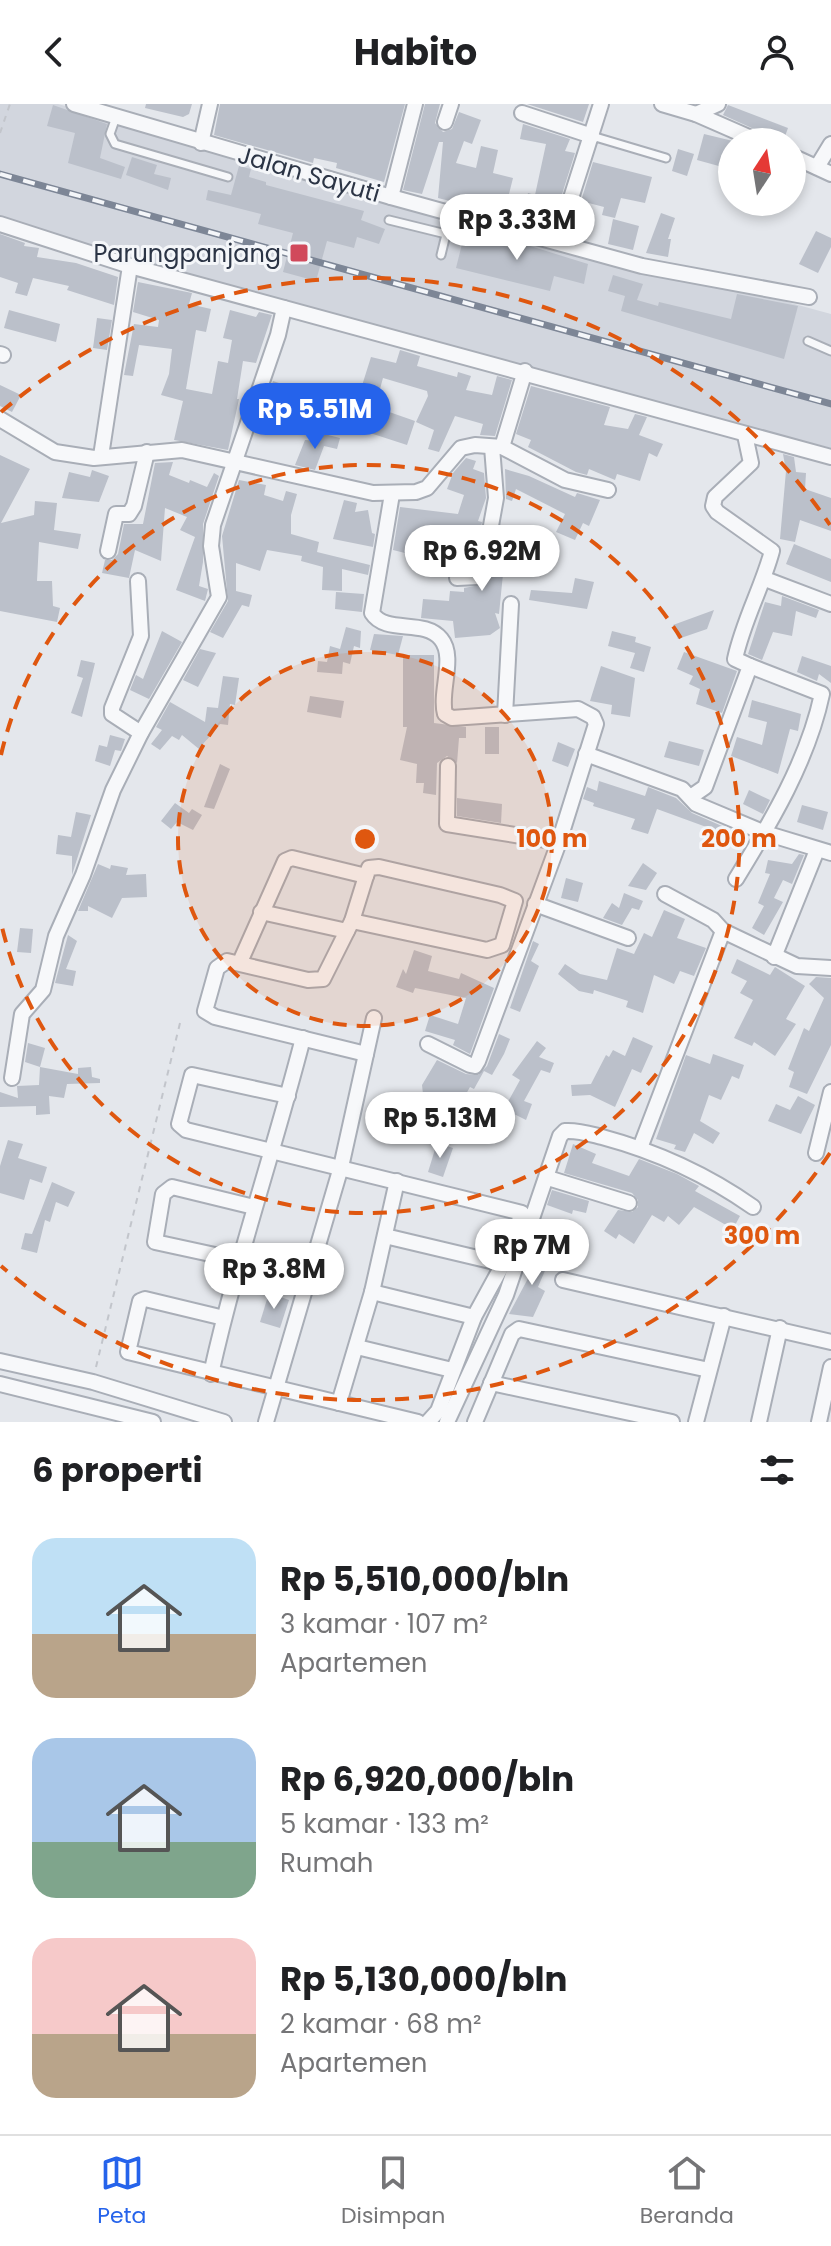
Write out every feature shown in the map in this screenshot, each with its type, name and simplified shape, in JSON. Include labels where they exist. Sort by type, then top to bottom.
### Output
[{"type":"street","name":"Jalan Sayuti","points":[[74,104],[391,197],[655,269],[809,297]]},
{"type":"street","points":[[201,143],[210,104]]},
{"type":"street","points":[[391,197],[415,104]]},
{"type":"street","points":[[445,122],[451,104]]},
{"type":"street","points":[[557,242],[601,104]]},
{"type":"street","points":[[662,104],[728,128]]},
{"type":"street","points":[[696,114],[718,104]]},
{"type":"street","points":[[522,113],[592,136]]},
{"type":"street","points":[[824,171],[831,144]]},
{"type":"street","points":[[0,224],[130,266],[525,371],[831,457]]},
{"type":"street","points":[[101,456],[130,266]]},
{"type":"street","points":[[12,1078],[22,1014],[43,990],[56,936],[83,875],[113,790],[141,733],[219,597],[211,546],[213,525],[236,464],[284,308]]},
{"type":"street","points":[[457,578],[477,577],[483,570],[496,498],[497,447],[525,371]]},
{"type":"street","points":[[0,419],[55,452],[101,456],[182,450],[236,464],[392,494],[427,488],[461,448],[475,445],[497,447],[565,480],[608,490]]},
{"type":"street","points":[[736,879],[765,833],[815,728],[822,694],[735,659],[743,625],[765,579],[772,551],[713,506],[715,497],[751,463],[745,435]]},
{"type":"street","points":[[108,551],[116,514],[129,514],[134,506],[147,452]]},
{"type":"street","points":[[392,494],[372,613],[381,622],[428,630],[442,639],[446,650],[443,711],[447,717],[578,709],[596,724],[559,842],[475,1066],[428,1044]]},
{"type":"street","points":[[765,579],[831,604]]},
{"type":"street","points":[[138,581],[141,636],[112,714],[141,733]]},
{"type":"street","points":[[505,715],[511,604]]},
{"type":"street","points":[[692,796],[705,787],[750,666]]},
{"type":"street","points":[[586,754],[682,789],[692,796],[696,804],[765,833],[824,852],[774,957]]},
{"type":"street","points":[[448,766],[447,824],[559,842]]},
{"type":"street","points":[[240,962],[261,912],[289,859],[366,876]]},
{"type":"street","points":[[261,912],[349,926],[487,950],[502,945],[515,901],[379,867],[369,868],[349,926],[328,974],[319,981],[240,962],[227,961],[217,968],[206,1007],[208,1014],[366,1054]]},
{"type":"street","points":[[665,894],[713,920],[723,931],[774,957],[803,968],[831,968]]},
{"type":"street","points":[[535,904],[628,938]]},
{"type":"street","points":[[640,1148],[723,931]]},
{"type":"street","points":[[266,1422],[341,1167],[374,1018]]},
{"type":"street","points":[[211,1374],[238,1260],[274,1151],[303,1038]]},
{"type":"street","points":[[288,1096],[196,1074],[189,1078],[179,1124],[181,1128],[519,1210],[523,1217],[503,1264],[474,1317],[435,1418],[428,1422]]},
{"type":"street","points":[[816,1153],[831,1092]]},
{"type":"street","points":[[447,1422],[506,1295],[560,1136],[565,1131],[640,1148],[695,1170],[753,1207]]},
{"type":"street","points":[[548,1178],[629,1203]]},
{"type":"street","points":[[339,1403],[372,1292],[397,1181]]},
{"type":"street","points":[[238,1260],[155,1242],[163,1194],[172,1187],[254,1207]]},
{"type":"street","points":[[385,1236],[503,1264]]},
{"type":"street","points":[[563,1280],[831,1342]]},
{"type":"street","points":[[372,1292],[474,1317]]},
{"type":"street","points":[[224,1318],[145,1299],[137,1304],[127,1346],[132,1356],[418,1422]]},
{"type":"street","points":[[696,1422],[724,1316]]},
{"type":"street","points":[[759,1422],[780,1328]]},
{"type":"street","points":[[475,1422],[512,1334],[519,1329],[709,1370]]},
{"type":"street","points":[[357,1347],[452,1370]]},
{"type":"street","points":[[0,1361],[93,1382],[224,1422]]},
{"type":"street","points":[[819,1422],[827,1399],[831,1367]]},
{"type":"street","points":[[491,1383],[672,1422]]},
{"type":"street","points":[[0,1384],[153,1422]]},
{"type":"lane","points":[[116,117],[110,134],[115,144],[228,177]]},
{"type":"lane","points":[[592,136],[666,158]]},
{"type":"lane","points":[[441,255],[451,214]]},
{"type":"lane","points":[[389,220],[446,234]]},
{"type":"lane","points":[[808,341],[831,351]]},
{"type":"path","points":[[0,133],[10,104]]},
{"type":"path","points":[[93,1382],[181,1019]]},
{"type":"shaded area","points":[[0,104],[58,104],[831,314],[831,448],[130,265],[0,225]]},
{"type":"building","points":[[146,104],[192,104],[189,114],[183,117],[145,108]]},
{"type":"building","points":[[220,104],[405,104],[384,182],[336,168],[337,163],[314,158],[313,163],[214,135]]},
{"type":"building","points":[[425,104],[440,104],[435,123],[443,132],[452,129],[459,112],[481,120],[472,144],[464,141],[456,163],[476,168],[481,146],[498,150],[493,173],[513,178],[503,218],[494,215],[494,212],[438,198],[443,142],[439,142],[422,194],[403,190]]},
{"type":"building","points":[[527,104],[589,104],[583,122]]},
{"type":"building","points":[[53,105],[107,124],[100,158],[125,167],[121,179],[68,163],[75,133],[47,126]]},
{"type":"building","points":[[728,105],[788,128],[752,128],[723,115]]},
{"type":"building","points":[[523,124],[570,139],[565,151],[575,153],[552,226],[531,220],[530,225],[519,222],[528,193],[535,195],[546,144],[520,139]]},
{"type":"building","points":[[704,134],[718,137],[718,166],[697,160]]},
{"type":"building","points":[[678,149],[694,154],[687,176],[672,171]]},
{"type":"building","points":[[132,157],[157,165],[154,174],[171,178],[168,190],[126,175]]},
{"type":"building","points":[[593,162],[652,177],[645,203],[621,198],[615,218],[602,215],[604,207],[581,201]]},
{"type":"building","points":[[239,166],[251,169],[249,177],[266,182],[266,185],[364,211],[361,220],[385,229],[379,244],[357,237],[354,248],[327,241],[316,281],[283,272],[293,233],[258,224],[261,214],[206,200],[208,190],[231,195]]},
{"type":"building","points":[[661,213],[675,218],[668,239],[671,239],[668,257],[646,253]]},
{"type":"building","points":[[613,219],[639,226],[633,250],[608,244]]},
{"type":"building","points":[[466,228],[499,237],[497,244],[512,248],[514,241],[588,264],[584,284],[554,276],[550,291],[456,268]]},
{"type":"building","points":[[816,231],[831,238],[831,247],[818,273],[799,264]]},
{"type":"building","points":[[0,234],[25,243],[24,246],[39,248],[37,257],[76,263],[118,277],[114,305],[67,290],[69,286],[33,278],[27,296],[15,293],[18,283],[0,277]]},
{"type":"building","points":[[613,275],[643,284],[637,300],[731,319],[737,294],[798,306],[784,359],[621,311],[625,296],[608,291]]},
{"type":"building","points":[[138,282],[192,293],[189,304],[211,309],[206,332],[196,330],[186,389],[212,394],[218,361],[228,363],[232,340],[223,338],[230,310],[256,317],[259,312],[272,315],[256,363],[243,361],[228,450],[174,440],[183,401],[161,395],[169,374],[172,349],[139,345],[133,376],[124,375],[134,324],[158,327],[159,320],[133,312]]},
{"type":"building","points":[[9,310],[60,324],[56,342],[4,328]]},
{"type":"building","points":[[97,318],[112,320],[107,350],[93,348]]},
{"type":"building","points":[[400,350],[420,356],[417,366],[457,377],[458,372],[471,376],[466,390],[492,395],[497,376],[512,380],[495,436],[480,435],[483,424],[455,416],[439,452],[428,449],[434,430],[416,422],[428,396],[427,391],[383,378],[375,407],[415,421],[407,445],[370,433],[374,420],[353,414],[371,357],[396,363]]},
{"type":"building","points":[[273,381],[324,398],[313,431],[294,426],[301,408],[282,402],[277,420],[261,416]]},
{"type":"building","points":[[0,385],[21,395],[12,412],[0,406]]},
{"type":"building","points":[[531,386],[610,407],[604,425],[628,429],[635,414],[647,417],[639,435],[663,444],[657,457],[649,453],[640,481],[617,474],[615,480],[589,469],[587,475],[576,472],[528,447],[531,440],[516,434]]},
{"type":"building","points":[[320,433],[340,438],[337,449],[324,446],[315,470],[295,465],[305,440],[319,441]]},
{"type":"building","points":[[783,454],[794,457],[796,472],[806,473],[805,489],[831,498],[831,531],[800,520],[795,542],[780,539],[786,471]]},
{"type":"building","points":[[0,455],[30,469],[1,523],[34,515],[35,501],[57,503],[54,530],[81,534],[78,549],[39,542],[37,581],[52,581],[53,606],[60,608],[57,622],[0,611]]},
{"type":"building","points":[[466,458],[476,461],[473,469],[484,473],[486,498],[478,521],[482,522],[474,566],[444,566],[448,551],[419,542],[417,550],[407,547],[405,553],[393,550],[400,507],[458,514],[464,495],[447,489],[453,473]]},
{"type":"building","points":[[173,462],[169,475],[189,483],[190,480],[207,487],[214,473],[219,476],[203,524],[203,562],[199,586],[208,589],[205,601],[176,590],[195,537],[180,530],[187,517],[165,508],[161,561],[135,550],[129,578],[102,573],[105,560],[112,560],[118,554],[124,524],[143,524],[155,463]]},
{"type":"building","points":[[505,469],[529,476],[575,497],[577,493],[600,500],[589,526],[583,523],[575,540],[556,532],[565,514],[516,489],[512,501],[506,499]]},
{"type":"building","points":[[92,470],[109,476],[99,502],[62,498],[69,472],[90,477]]},
{"type":"building","points":[[239,480],[266,485],[264,495],[283,501],[286,491],[297,494],[291,515],[291,534],[319,542],[317,552],[370,565],[368,575],[342,569],[342,591],[322,590],[323,567],[301,561],[302,556],[267,550],[260,571],[236,563],[236,591],[252,595],[249,607],[242,605],[223,638],[210,632],[228,601],[222,536]]},
{"type":"building","points":[[344,500],[357,503],[355,512],[368,510],[372,533],[375,534],[373,547],[333,539]]},
{"type":"building","points":[[501,526],[519,530],[515,545],[539,552],[532,573],[504,564],[499,614],[495,613],[500,628],[490,635],[455,638],[453,621],[421,618],[423,599],[449,601],[450,591],[464,592],[464,588],[485,584],[493,572]]},
{"type":"building","points":[[794,544],[831,559],[831,582],[786,564]]},
{"type":"building","points":[[575,578],[594,582],[587,609],[529,600],[531,590],[572,593]]},
{"type":"building","points":[[336,592],[364,594],[362,612],[335,609]]},
{"type":"building","points":[[782,596],[819,610],[816,618],[796,611],[792,636],[773,632],[762,660],[748,654],[765,602],[781,606]]},
{"type":"building","points":[[714,610],[707,629],[678,639],[673,625]]},
{"type":"building","points":[[346,627],[361,631],[360,648],[354,646],[350,664],[343,662],[342,674],[317,672],[318,661],[327,662],[330,646],[340,649]]},
{"type":"building","points":[[162,631],[182,642],[149,699],[130,690],[136,675],[143,679]]},
{"type":"building","points":[[612,631],[636,637],[635,642],[651,647],[644,672],[630,668],[635,653],[608,646]]},
{"type":"building","points":[[374,634],[403,636],[398,655],[370,650]]},
{"type":"building","points":[[200,649],[216,653],[198,687],[183,680]]},
{"type":"building","points":[[684,652],[737,671],[722,713],[696,704],[700,689],[689,684],[693,676],[677,669]]},
{"type":"building","points":[[403,655],[434,655],[434,723],[466,727],[466,738],[459,738],[457,763],[447,756],[437,763],[436,795],[423,793],[424,783],[416,783],[417,764],[400,760],[407,727],[403,727]]},
{"type":"building","points":[[802,656],[831,666],[831,683],[819,674],[817,681],[797,672]]},
{"type":"building","points":[[81,660],[95,663],[82,717],[71,713],[83,678],[77,676]]},
{"type":"building","points":[[601,666],[635,678],[630,717],[611,714],[612,705],[590,701]]},
{"type":"building","points":[[223,676],[239,678],[235,705],[230,704],[228,725],[220,724],[199,749],[182,735],[179,740],[172,736],[160,750],[151,744],[162,730],[156,727],[170,702],[205,722],[207,707],[218,708]]},
{"type":"building","points":[[310,696],[344,701],[341,718],[307,712]]},
{"type":"building","points":[[752,700],[801,714],[798,731],[790,729],[778,774],[731,756],[737,737],[762,745],[767,722],[748,717]]},
{"type":"building","points":[[485,727],[499,727],[499,754],[485,754]]},
{"type":"building","points":[[110,735],[125,739],[121,751],[115,750],[110,766],[95,761],[99,745],[107,747]]},
{"type":"building","points":[[669,741],[704,750],[699,766],[664,757]]},
{"type":"building","points":[[558,742],[575,749],[568,767],[552,761]]},
{"type":"building","points":[[220,764],[230,769],[214,809],[204,807]]},
{"type":"building","points":[[599,781],[645,796],[648,787],[676,798],[692,813],[745,836],[740,847],[728,841],[731,836],[657,809],[648,834],[631,829],[635,819],[593,806],[594,803],[583,799],[587,787],[597,791]]},
{"type":"building","points":[[749,790],[770,800],[763,814],[743,804]]},
{"type":"building","points":[[457,798],[502,804],[501,823],[457,816]]},
{"type":"building","points":[[175,803],[189,813],[192,809],[202,815],[193,830],[177,822],[171,829],[161,821]]},
{"type":"building","points":[[802,805],[828,812],[823,830],[797,822]]},
{"type":"building","points":[[76,812],[91,815],[72,875],[72,856],[56,854],[58,835],[71,837]]},
{"type":"building","points":[[799,854],[804,855],[792,884],[783,880],[774,898],[783,902],[764,935],[752,928],[764,906],[758,903],[770,874],[765,873],[768,860],[792,864]]},
{"type":"building","points":[[643,863],[657,873],[646,890],[628,886]]},
{"type":"building","points":[[98,864],[110,869],[111,865],[128,868],[126,875],[146,874],[147,897],[122,898],[112,918],[88,906],[88,911],[78,911]]},
{"type":"building","points":[[566,878],[583,883],[578,902],[561,898]]},
{"type":"building","points":[[624,893],[643,901],[639,910],[632,908],[622,925],[603,918],[612,903],[619,908]]},
{"type":"building","points":[[664,910],[685,919],[677,938],[706,948],[694,976],[680,971],[674,984],[654,975],[643,1013],[626,1007],[628,1001],[594,990],[593,994],[579,991],[558,974],[565,964],[580,974],[607,980],[617,948],[634,954],[644,933],[652,937]]},
{"type":"building","points":[[20,928],[33,929],[31,953],[17,952]]},
{"type":"building","points":[[68,935],[77,941],[66,969],[76,971],[73,986],[55,983]]},
{"type":"building","points":[[533,941],[539,944],[531,961],[539,966],[520,1012],[510,1008]]},
{"type":"building","points":[[414,950],[432,956],[428,971],[459,979],[461,973],[494,988],[470,1054],[453,1045],[455,1040],[425,1031],[430,1015],[458,1024],[466,998],[415,988],[413,993],[396,987],[403,969],[406,974]]},
{"type":"building","points":[[737,959],[770,975],[775,967],[805,986],[786,1019],[796,1024],[775,1056],[754,1042],[752,1046],[734,1038],[753,1000],[740,993],[747,981],[731,973]]},
{"type":"building","points":[[816,977],[831,978],[831,1045],[807,1094],[789,1087],[794,1072],[788,1069],[804,1028],[809,1031],[824,998],[809,984]]},
{"type":"building","points":[[499,1034],[510,1039],[504,1054],[492,1075],[484,1071],[474,1089],[470,1087],[458,1108],[440,1100],[442,1106],[424,1103],[422,1085],[437,1060],[466,1074],[478,1075],[487,1066]]},
{"type":"building","points":[[633,1037],[653,1046],[641,1073],[632,1069],[615,1107],[590,1095],[572,1096],[571,1085],[591,1084],[606,1055],[609,1057],[613,1050],[625,1056]]},
{"type":"building","points":[[537,1041],[546,1048],[539,1057],[554,1063],[550,1073],[541,1070],[524,1101],[532,1104],[526,1120],[504,1109],[520,1080],[512,1075]]},
{"type":"building","points":[[28,1043],[45,1048],[40,1067],[25,1062]]},
{"type":"building","points":[[713,1054],[744,1065],[739,1079],[732,1076],[721,1100],[709,1095],[700,1121],[720,1133],[713,1144],[694,1133],[685,1152],[674,1149],[676,1145],[656,1139],[686,1055],[710,1064]]},
{"type":"building","points":[[40,1067],[78,1074],[78,1068],[91,1067],[92,1077],[100,1079],[100,1083],[67,1084],[64,1098],[49,1096],[50,1114],[36,1115],[36,1106],[0,1107],[0,1092],[18,1098],[17,1086],[39,1085]]},
{"type":"building","points":[[798,1096],[815,1105],[801,1134],[768,1121],[776,1104],[790,1110]]},
{"type":"building","points":[[398,1107],[419,1111],[413,1139],[392,1134]]},
{"type":"building","points":[[8,1140],[23,1144],[18,1158],[47,1167],[42,1183],[30,1179],[24,1200],[0,1193],[0,1166]]},
{"type":"building","points":[[437,1143],[453,1148],[443,1177],[428,1172]]},
{"type":"building","points":[[573,1144],[596,1154],[592,1163],[629,1176],[639,1159],[677,1174],[699,1186],[695,1191],[740,1216],[733,1229],[694,1207],[679,1225],[668,1216],[664,1222],[652,1215],[634,1244],[619,1234],[616,1239],[604,1231],[618,1210],[632,1212],[638,1207],[638,1200],[632,1193],[564,1173]]},
{"type":"building","points":[[52,1182],[75,1192],[68,1207],[56,1202],[50,1222],[45,1220],[37,1253],[21,1249],[25,1233],[32,1234]]},
{"type":"building","points":[[552,1190],[589,1201],[586,1213],[573,1210],[572,1214],[547,1205]]},
{"type":"building","points":[[532,1251],[550,1259],[538,1287],[545,1291],[533,1317],[509,1314],[532,1271],[526,1269]]},
{"type":"building","points":[[269,1293],[289,1300],[280,1328],[260,1322]]},
{"type":"railway","points":[[0,174],[831,404]]},
{"type":"place","name":"Parungpanjang","points":[[299,253]]}]
